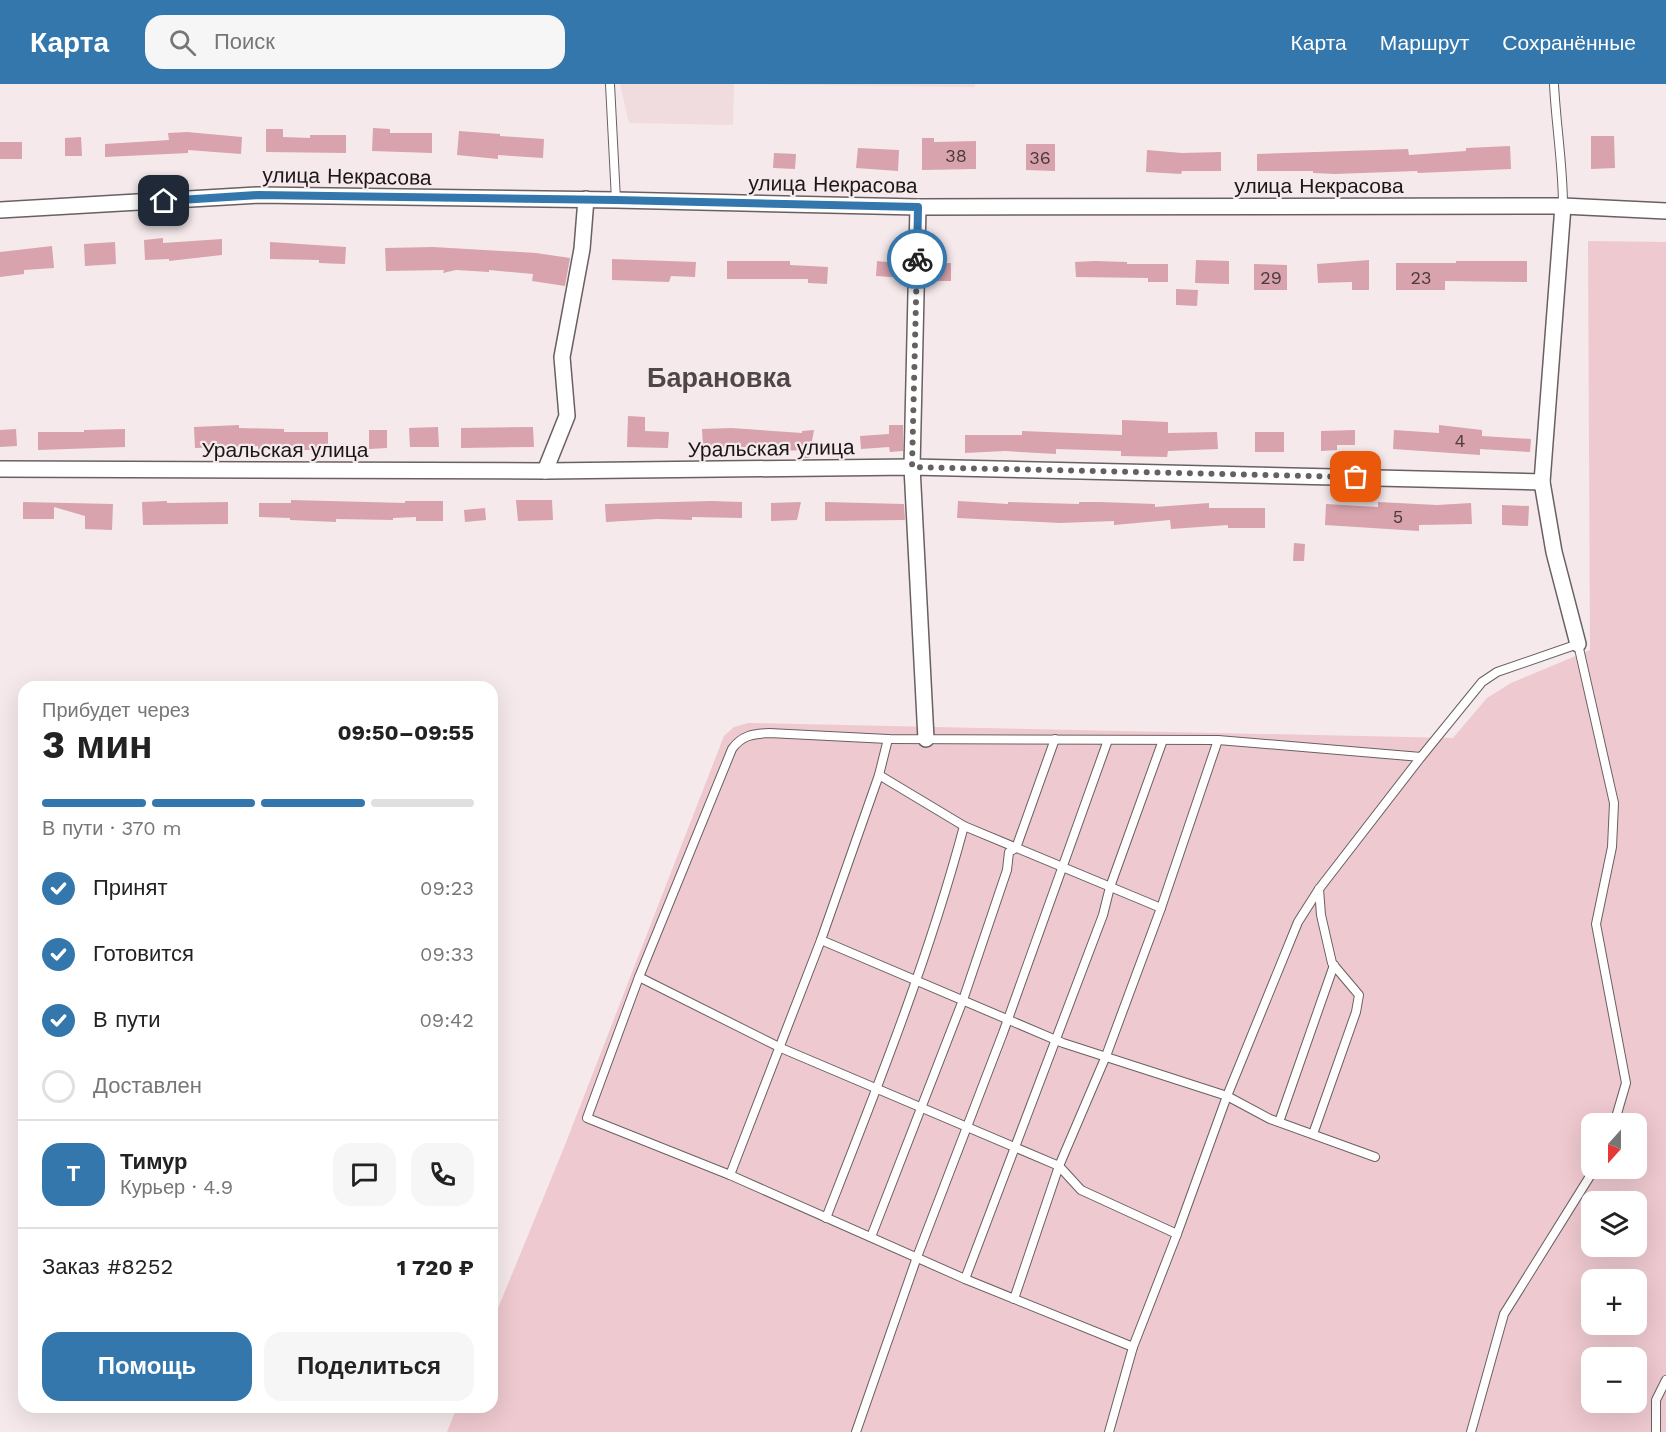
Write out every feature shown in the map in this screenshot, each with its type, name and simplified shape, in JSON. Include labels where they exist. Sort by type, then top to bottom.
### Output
[{"type":"street","name":"улица Некрасова","points":[[0,210],[258,195],[918,207],[1563,206],[1666,211]]},
{"type":"street","points":[[545,471],[567,416],[562,357],[582,249],[586,200]]},
{"type":"street","points":[[1563,206],[1542,482],[1554,552],[1578,644]]},
{"type":"street","points":[[918,207],[912,467],[926,739]]},
{"type":"street","name":"Уральская улица","points":[[0,469],[545,471],[912,467],[1542,482]]},
{"type":"lane","points":[[610,84],[616,200]]},
{"type":"lane","points":[[1554,84],[1563,206]]},
{"type":"lane","points":[[1109,1432],[1133,1347],[1227,1096],[1298,922],[1318,889],[1420,757],[1482,682],[1497,672],[1578,644],[1614,803],[1612,847],[1596,924],[1626,1083],[1617,1113]]},
{"type":"lane","points":[[1133,1347],[965,1279],[730,1176],[587,1119],[639,977],[732,749],[744,737],[769,733],[888,739],[1218,740],[1420,757]]},
{"type":"lane","points":[[730,1176],[821,939],[879,776],[888,739]]},
{"type":"lane","points":[[871,1237],[963,1000],[1008,870],[1009,852],[1016,848],[1055,739]]},
{"type":"lane","points":[[856,1432],[917,1257],[1008,1019],[1108,740]]},
{"type":"lane","points":[[965,1279],[1103,915],[1110,887],[1164,740]]},
{"type":"lane","points":[[1014,1299],[1059,1166],[1106,1056],[1161,908],[1218,740]]},
{"type":"lane","points":[[879,776],[964,826],[1161,908]]},
{"type":"lane","points":[[826,1218],[878,1088],[917,981],[947,889],[964,826]]},
{"type":"lane","points":[[1313,1134],[1356,1012],[1359,995],[1334,965],[1321,915],[1318,889]]},
{"type":"lane","points":[[821,939],[1056,1040],[1227,1096],[1279,1122],[1375,1157]]},
{"type":"lane","points":[[1279,1122],[1334,965]]},
{"type":"lane","points":[[639,977],[781,1048],[1059,1166],[1082,1190],[1177,1234]]},
{"type":"lane","points":[[1471,1432],[1504,1314],[1588,1179]]},
{"type":"lane","points":[[1656,1432],[1656,1400],[1666,1380]]},
{"type":"shaded area","points":[[620,84],[734,84],[733,125],[629,123]]},
{"type":"shaded area","points":[[734,84],[975,84],[975,87]]},
{"type":"shaded area","points":[[1588,241],[1666,242],[1666,1432],[447,1432],[455,1413],[498,1413],[498,1308],[565,1145],[724,736],[734,727],[748,723],[1453,738],[1487,698],[1511,683],[1590,650]]},
{"type":"building","points":[[373,128],[390,129],[390,133],[432,133],[432,153],[372,151]]},
{"type":"building","points":[[266,129],[283,129],[283,137],[310,138],[310,135],[346,135],[346,153],[266,152]]},
{"type":"building","points":[[459,131],[544,139],[543,158],[498,155],[498,159],[457,155]]},
{"type":"building","points":[[187,132],[242,137],[241,154],[188,150],[188,153],[105,157],[105,144],[169,140],[168,133]]},
{"type":"building","points":[[1591,136],[1614,136],[1615,168],[1591,169]]},
{"type":"building","points":[[81,137],[82,156],[65,156],[65,138]]},
{"type":"building","points":[[922,138],[934,138],[934,142],[976,141],[976,169],[922,170]]},
{"type":"building","points":[[0,142],[22,142],[22,159],[0,159]]},
{"type":"building","points":[[1026,144],[1055,144],[1055,171],[1026,170]]},
{"type":"building","points":[[1510,146],[1511,169],[1335,174],[1313,173],[1313,171],[1257,171],[1257,154],[1408,149],[1409,155],[1466,151],[1466,148]]},
{"type":"building","points":[[858,148],[899,150],[898,171],[856,168]]},
{"type":"building","points":[[1147,150],[1182,153],[1221,152],[1221,171],[1182,171],[1181,174],[1146,172]]},
{"type":"building","points":[[774,153],[796,154],[795,169],[773,168]]},
{"type":"building","points":[[163,238],[163,243],[222,239],[222,255],[169,261],[169,259],[145,260],[144,240]]},
{"type":"building","points":[[115,242],[116,264],[85,266],[84,244]]},
{"type":"building","points":[[270,242],[346,247],[345,264],[319,263],[319,260],[270,259]]},
{"type":"building","points":[[52,246],[54,268],[24,270],[24,274],[0,277],[0,252]]},
{"type":"building","points":[[433,247],[536,253],[570,258],[565,286],[532,281],[533,274],[489,270],[489,272],[456,270],[443,273],[444,270],[386,271],[385,248]]},
{"type":"building","points":[[612,259],[696,262],[695,277],[671,276],[669,282],[612,280]]},
{"type":"building","points":[[1196,260],[1229,261],[1229,284],[1195,283]]},
{"type":"building","points":[[1369,260],[1369,290],[1352,290],[1352,282],[1318,283],[1317,264]]},
{"type":"building","points":[[727,261],[790,261],[790,265],[828,267],[827,284],[808,283],[808,279],[727,279]]},
{"type":"building","points":[[877,261],[907,264],[906,278],[876,276]]},
{"type":"building","points":[[1456,261],[1527,261],[1527,282],[1445,281],[1445,290],[1396,290],[1396,263],[1456,263]]},
{"type":"building","points":[[1075,262],[1168,264],[1168,282],[1148,282],[1148,278],[1076,277]]},
{"type":"building","points":[[934,263],[951,263],[951,281],[934,281]]},
{"type":"building","points":[[1254,264],[1287,265],[1287,290],[1254,290]]},
{"type":"building","points":[[1176,289],[1198,290],[1197,306],[1176,305]]},
{"type":"building","points":[[628,416],[645,417],[645,431],[669,432],[668,448],[627,447]]},
{"type":"building","points":[[1122,420],[1168,422],[1168,433],[1217,432],[1218,449],[1168,451],[1167,457],[1121,456],[1121,451],[1056,449],[1056,454],[1005,451],[965,453],[965,435],[1022,435],[1022,431],[1122,435]]},
{"type":"building","points":[[239,425],[239,428],[284,429],[284,432],[328,432],[328,450],[258,450],[258,446],[195,448],[194,427]]},
{"type":"building","points":[[889,425],[903,425],[903,451],[890,452],[889,447],[861,449],[860,436],[889,434]]},
{"type":"building","points":[[1439,425],[1482,430],[1482,436],[1531,439],[1530,452],[1480,449],[1480,455],[1393,449],[1394,430],[1439,433]]},
{"type":"building","points":[[438,427],[439,447],[410,447],[409,428]]},
{"type":"building","points":[[533,427],[534,447],[461,448],[461,428]]},
{"type":"building","points":[[731,428],[802,433],[802,431],[814,430],[809,458],[803,458],[803,450],[746,450],[746,447],[703,448],[702,429]]},
{"type":"building","points":[[16,429],[17,446],[0,447],[0,430]]},
{"type":"building","points":[[125,429],[125,447],[38,450],[38,432]]},
{"type":"building","points":[[369,430],[387,430],[387,448],[369,449]]},
{"type":"building","points":[[1355,430],[1355,445],[1337,445],[1337,450],[1321,451],[1321,431]]},
{"type":"building","points":[[1255,432],[1284,432],[1284,452],[1255,452]]},
{"type":"building","points":[[291,500],[405,503],[405,501],[443,501],[443,521],[416,521],[416,517],[393,518],[393,520],[336,519],[336,522],[259,517],[259,503],[291,503]]},
{"type":"building","points":[[516,500],[552,500],[553,520],[518,521]]},
{"type":"building","points":[[167,501],[167,503],[228,502],[228,524],[143,525],[142,502]]},
{"type":"building","points":[[958,501],[1008,504],[1008,502],[1079,504],[1079,502],[1100,502],[1155,504],[1155,507],[1209,503],[1209,508],[1265,508],[1265,528],[1228,528],[1228,525],[1171,529],[1170,520],[1114,525],[1114,521],[1060,523],[957,518]]},
{"type":"building","points":[[23,502],[113,504],[112,530],[85,529],[85,516],[54,507],[54,519],[23,519]]},
{"type":"building","points":[[742,502],[742,518],[692,517],[692,520],[606,522],[605,504]]},
{"type":"building","points":[[801,502],[797,520],[771,521],[771,503]]},
{"type":"building","points":[[825,502],[904,504],[905,520],[825,521]]},
{"type":"building","points":[[1378,502],[1437,505],[1471,503],[1472,524],[1419,525],[1419,531],[1325,525],[1326,504],[1378,507]]},
{"type":"building","points":[[1502,505],[1529,506],[1528,526],[1502,525]]},
{"type":"building","points":[[485,508],[486,520],[465,522],[464,510]]},
{"type":"building","points":[[1294,543],[1305,544],[1304,561],[1293,561]]},
{"type":"way so far","points":[[917,259],[912,467],[1356,477]]},
{"type":"district","name":"Барановка","points":[[719,378]]},
{"type":"route","points":[[164,201],[258,195],[918,207],[917,259]]}]
